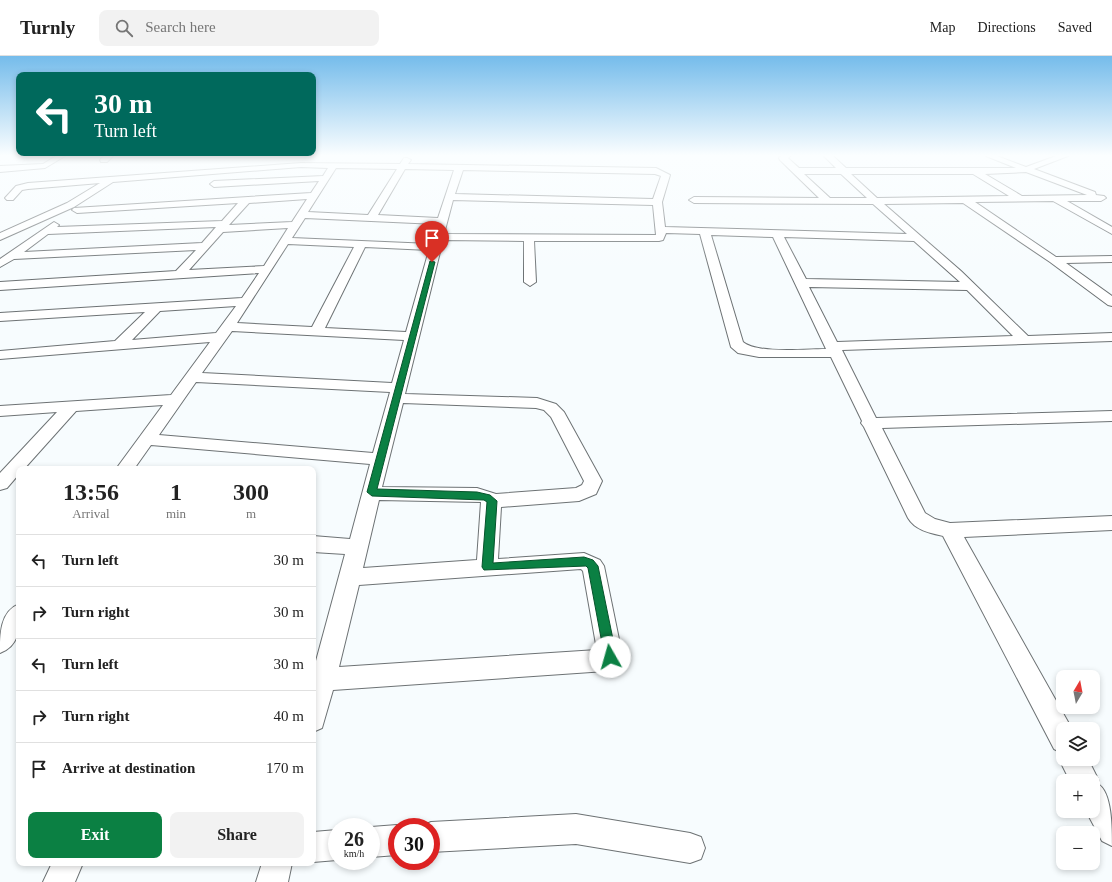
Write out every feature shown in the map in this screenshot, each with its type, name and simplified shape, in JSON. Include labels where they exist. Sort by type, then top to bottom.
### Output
[{"type":"street","points":[[10,198],[13,195]]},
{"type":"street","points":[[0,237],[92,195]]},
{"type":"street","points":[[371,218],[385,195]]},
{"type":"street","points":[[659,195],[657,202],[665,230]]},
{"type":"street","points":[[821,195],[828,201]]},
{"type":"street","points":[[868,195],[970,286],[1025,340]]},
{"type":"street","points":[[1013,195],[1020,199]]},
{"type":"street","points":[[1093,195],[1112,202]]},
{"type":"street","points":[[0,199],[26,196]]},
{"type":"street","points":[[76,210],[314,196]]},
{"type":"street","points":[[127,466],[246,302],[314,196]]},
{"type":"street","points":[[0,264],[83,205],[88,197]]},
{"type":"street","points":[[316,708],[449,197],[657,202]]},
{"type":"street","points":[[1055,198],[1112,231]]},
{"type":"street","points":[[694,200],[875,201],[1102,198]]},
{"type":"street","points":[[179,275],[246,200]]},
{"type":"street","points":[[965,200],[1054,260],[1112,302]]},
{"type":"street","points":[[92,230],[120,207]]},
{"type":"street","points":[[46,231],[222,227],[299,220],[371,218],[439,235]]},
{"type":"street","points":[[665,230],[918,238]]},
{"type":"street","points":[[285,241],[361,244],[439,235],[529,238],[651,239],[659,238],[665,230]]},
{"type":"street","points":[[699,232],[736,344],[743,350],[759,353],[1112,337]]},
{"type":"street","points":[[776,234],[869,423],[918,518],[929,525],[950,530],[1112,522]]},
{"type":"street","points":[[529,238],[530,282]]},
{"type":"street","points":[[316,332],[361,244]]},
{"type":"street","points":[[11,256],[205,246]]},
{"type":"street","points":[[1054,260],[1112,259]]},
{"type":"street","points":[[0,286],[267,269]]},
{"type":"street","points":[[800,283],[970,286]]},
{"type":"street","points":[[0,317],[246,302]]},
{"type":"street","points":[[119,346],[156,308]]},
{"type":"street","points":[[0,355],[119,346],[224,332],[316,332],[412,336]]},
{"type":"street","points":[[191,377],[537,403],[550,407],[554,411],[593,481],[589,489],[579,494],[492,501],[487,497],[477,495],[372,492]]},
{"type":"street","points":[[0,411],[176,399]]},
{"type":"street","points":[[16,466],[71,406]]},
{"type":"street","points":[[869,423],[1112,416]]},
{"type":"street","points":[[146,439],[380,459]]},
{"type":"street","points":[[0,484],[16,466]]},
{"type":"street","points":[[487,567],[492,501]]},
{"type":"street","points":[[950,530],[1056,727]]},
{"type":"street","points":[[316,544],[358,547]]},
{"type":"street","points":[[324,678],[606,660],[610,657],[593,566],[584,561],[350,577]]},
{"type":"street","points":[[0,643],[16,619]]},
{"type":"street","points":[[1100,809],[1112,831]]},
{"type":"street","points":[[440,837],[576,829],[690,848]]},
{"type":"street","points":[[316,847],[328,846]]},
{"type":"street","points":[[59,882],[67,866]]},
{"type":"street","points":[[272,882],[276,866]]},
{"type":"route","points":[[432,262],[372,492],[477,495],[487,497],[492,501],[487,567],[584,561],[589,563],[593,566],[610,657]]}]
